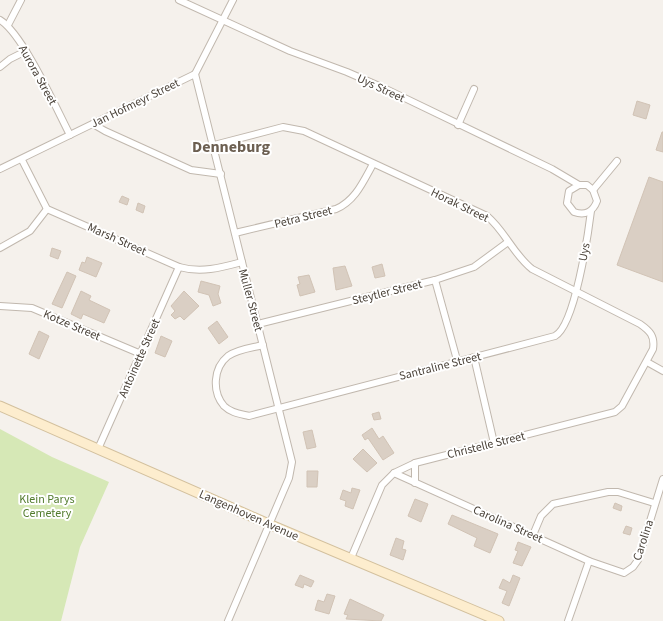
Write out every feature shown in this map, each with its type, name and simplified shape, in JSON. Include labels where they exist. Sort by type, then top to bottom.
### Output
[{"type":"street","points":[[8,25],[21,0]]},
{"type":"street","name":"Uys Street","points":[[179,0],[290,51],[347,72],[386,89],[552,169],[579,185]]},
{"type":"street","points":[[195,74],[233,0]]},
{"type":"street","name":"Aurora Street","points":[[0,20],[8,25],[26,51],[70,135]]},
{"type":"street","points":[[0,68],[10,59],[26,51]]},
{"type":"street","name":"Jan Hofmeyr Street","points":[[0,168],[22,160],[195,74]]},
{"type":"street","name":"Muller Street","points":[[195,74],[214,145],[291,458],[291,470],[271,525],[228,621]]},
{"type":"street","points":[[458,125],[474,89]]},
{"type":"street","points":[[93,124],[105,131],[191,170],[220,174]]},
{"type":"street","name":"Horak Street","points":[[214,145],[272,129],[293,128],[304,131],[487,216],[496,223],[517,256],[532,269],[649,330],[654,342],[653,349],[647,362]]},
{"type":"street","points":[[0,248],[30,231],[48,208],[22,160]]},
{"type":"street","points":[[593,190],[617,161]]},
{"type":"street","name":"Petra Street","points":[[235,233],[336,210],[346,205],[353,198],[373,164]]},
{"type":"street","points":[[579,185],[587,186],[593,190],[596,201],[591,211],[580,214],[570,208],[567,197],[573,187],[579,185]]},
{"type":"street","name":"Marsh Street","points":[[48,208],[179,267],[192,271],[209,270],[242,262]]},
{"type":"street","name":"Uys","points":[[576,293],[591,211]]},
{"type":"street","name":"Steytler Street","points":[[258,324],[435,280],[474,267],[508,242]]},
{"type":"street","name":"Antoinette Street","points":[[98,449],[179,267]]},
{"type":"street","points":[[435,280],[457,360]]},
{"type":"street","name":"Santraline Street","points":[[279,409],[457,360],[474,357],[559,334],[576,293]]},
{"type":"street","name":"Kotze Street","points":[[0,306],[32,308],[141,354]]},
{"type":"street","points":[[263,345],[235,351],[226,357],[218,368],[215,381],[218,396],[225,406],[234,413],[249,416],[279,409]]},
{"type":"street","points":[[474,357],[494,443]]},
{"type":"street","points":[[647,362],[663,371]]},
{"type":"street","name":"Christelle Street","points":[[350,558],[382,485],[394,473],[415,463],[615,412],[622,406],[647,362]]},
{"type":"street","name":"Langenhoven Avenue","points":[[0,406],[271,525],[500,621]]},
{"type":"street","points":[[415,463],[415,483]]},
{"type":"street","name":"Carolina Street","points":[[394,473],[589,560],[624,573]]},
{"type":"street","name":"Carolina","points":[[624,573],[633,567],[638,560],[654,504],[663,479]]},
{"type":"street","points":[[533,535],[541,516],[553,504],[608,492],[618,492],[654,504]]},
{"type":"street","points":[[568,621],[589,560]]},
{"type":"green space","name":"Klein Parys Cemetery","points":[[0,429],[52,457],[109,482],[80,547],[61,621],[0,621]]},
{"type":"building","points":[[637,101],[650,105],[646,119],[633,115]]},
{"type":"building","points":[[663,132],[663,152],[656,150]]},
{"type":"building","points":[[649,177],[663,182],[663,282],[617,265]]},
{"type":"building","points":[[122,196],[129,199],[127,205],[119,202]]},
{"type":"building","points":[[138,203],[145,206],[143,213],[136,210]]},
{"type":"building","points":[[52,248],[61,251],[58,259],[50,256]]},
{"type":"building","points":[[87,257],[102,263],[96,277],[79,270],[82,262],[85,263]]},
{"type":"building","points":[[382,264],[385,276],[375,278],[372,267]]},
{"type":"building","points":[[345,266],[352,286],[336,290],[333,268]]},
{"type":"building","points":[[67,272],[76,276],[62,308],[52,304]]},
{"type":"building","points":[[309,275],[315,292],[300,296],[297,285],[300,284],[298,277]]},
{"type":"building","points":[[201,281],[220,286],[218,294],[221,303],[213,306],[209,295],[198,292]]},
{"type":"building","points":[[81,291],[91,296],[89,300],[110,310],[104,323],[83,314],[81,319],[71,314]]},
{"type":"building","points":[[184,291],[199,306],[184,320],[180,316],[175,319],[171,315],[175,311],[171,306]]},
{"type":"building","points":[[217,321],[228,337],[219,344],[208,328]]},
{"type":"building","points":[[39,331],[49,336],[39,359],[29,354]]},
{"type":"building","points":[[161,336],[172,341],[165,357],[155,353]]},
{"type":"building","points":[[379,412],[381,419],[374,420],[372,414]]},
{"type":"building","points":[[372,428],[379,439],[383,436],[394,453],[383,460],[368,438],[365,440],[362,435]]},
{"type":"building","points":[[312,430],[316,447],[307,449],[303,432]]},
{"type":"building","points":[[363,449],[377,463],[367,472],[353,459]]},
{"type":"building","points":[[307,471],[318,471],[317,487],[307,487]]},
{"type":"building","points":[[352,488],[360,490],[353,509],[345,506],[346,501],[340,499],[343,490],[351,493]]},
{"type":"building","points":[[415,499],[428,504],[421,522],[408,516]]},
{"type":"building","points":[[615,503],[622,506],[621,511],[613,508]]},
{"type":"building","points":[[452,515],[498,534],[490,553],[474,546],[477,538],[448,524]]},
{"type":"building","points":[[626,526],[632,528],[630,535],[623,533]]},
{"type":"building","points":[[396,538],[404,541],[402,549],[406,550],[403,560],[390,555]]},
{"type":"building","points":[[518,542],[531,547],[522,566],[513,563],[518,551],[515,550]]},
{"type":"building","points":[[300,575],[314,581],[311,587],[304,584],[303,588],[295,585]]},
{"type":"building","points":[[513,575],[520,578],[509,606],[502,603],[507,591],[499,588],[503,579],[510,583]]},
{"type":"building","points":[[327,594],[335,596],[329,614],[315,610],[318,600],[324,602]]},
{"type":"building","points":[[350,599],[384,615],[381,621],[346,619],[348,615],[344,614]]},
{"type":"district","name":"Denneburg","points":[[231,146]]}]
